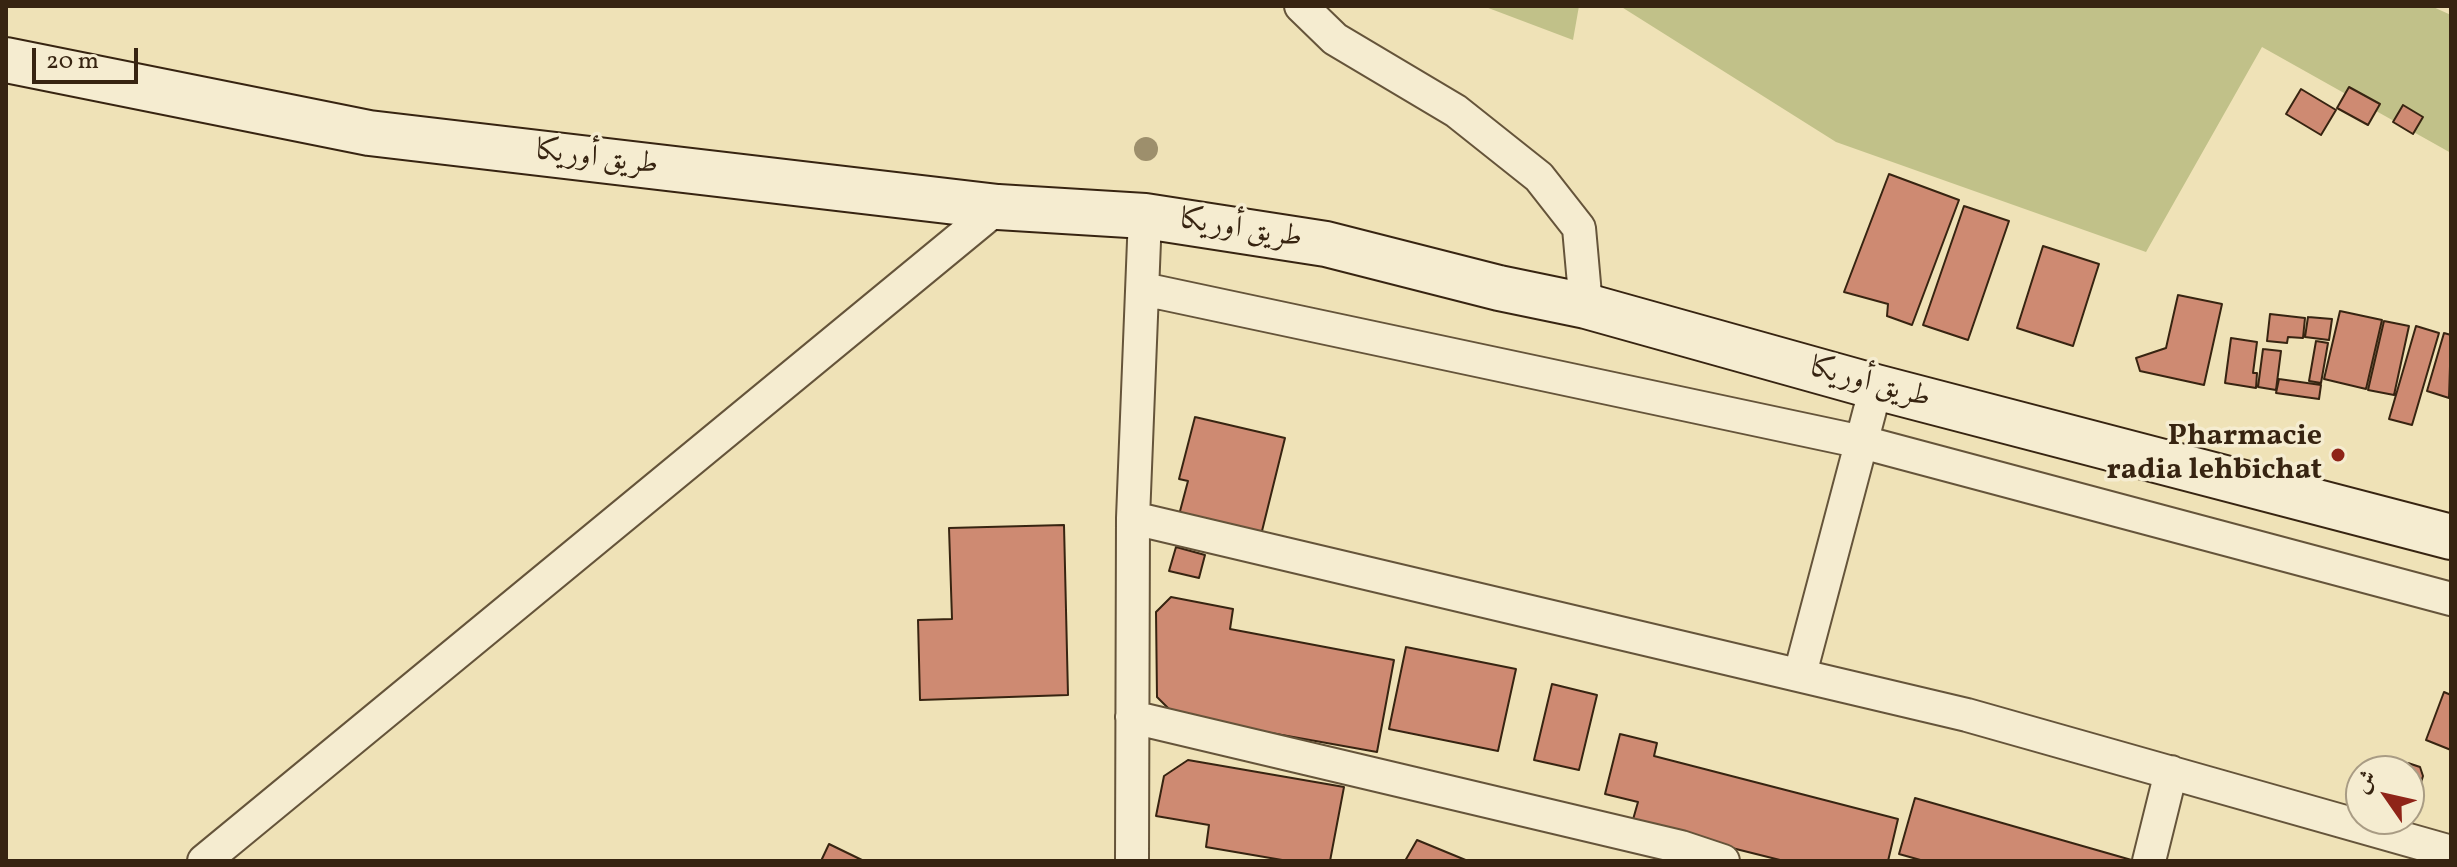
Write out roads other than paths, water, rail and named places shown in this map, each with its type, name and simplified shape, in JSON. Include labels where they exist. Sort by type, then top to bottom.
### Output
[{"type":"street","points":[[1301,6],[1335,39],[1456,111],[1539,177],[1579,228],[1586,306]]},
{"type":"street","name":"طريق أوريكا","points":[[6,60],[369,133],[998,207],[1145,216],[1326,244],[1499,288],[1586,306],[1876,387],[2451,537]]},
{"type":"street","points":[[204,861],[998,207]]},
{"type":"street","points":[[1132,861],[1133,518],[1145,216]]},
{"type":"street","points":[[1143,289],[1862,442],[2451,599]]},
{"type":"street","points":[[1800,674],[1876,387]]},
{"type":"street","points":[[1133,518],[1967,715],[2451,852]]},
{"type":"street","points":[[1132,717],[1681,847],[1723,861]]},
{"type":"street","points":[[2149,861],[2171,772]]},
{"type":"place","name":"Pharmacie radia lehbichat","points":[[2338,455]]}]
